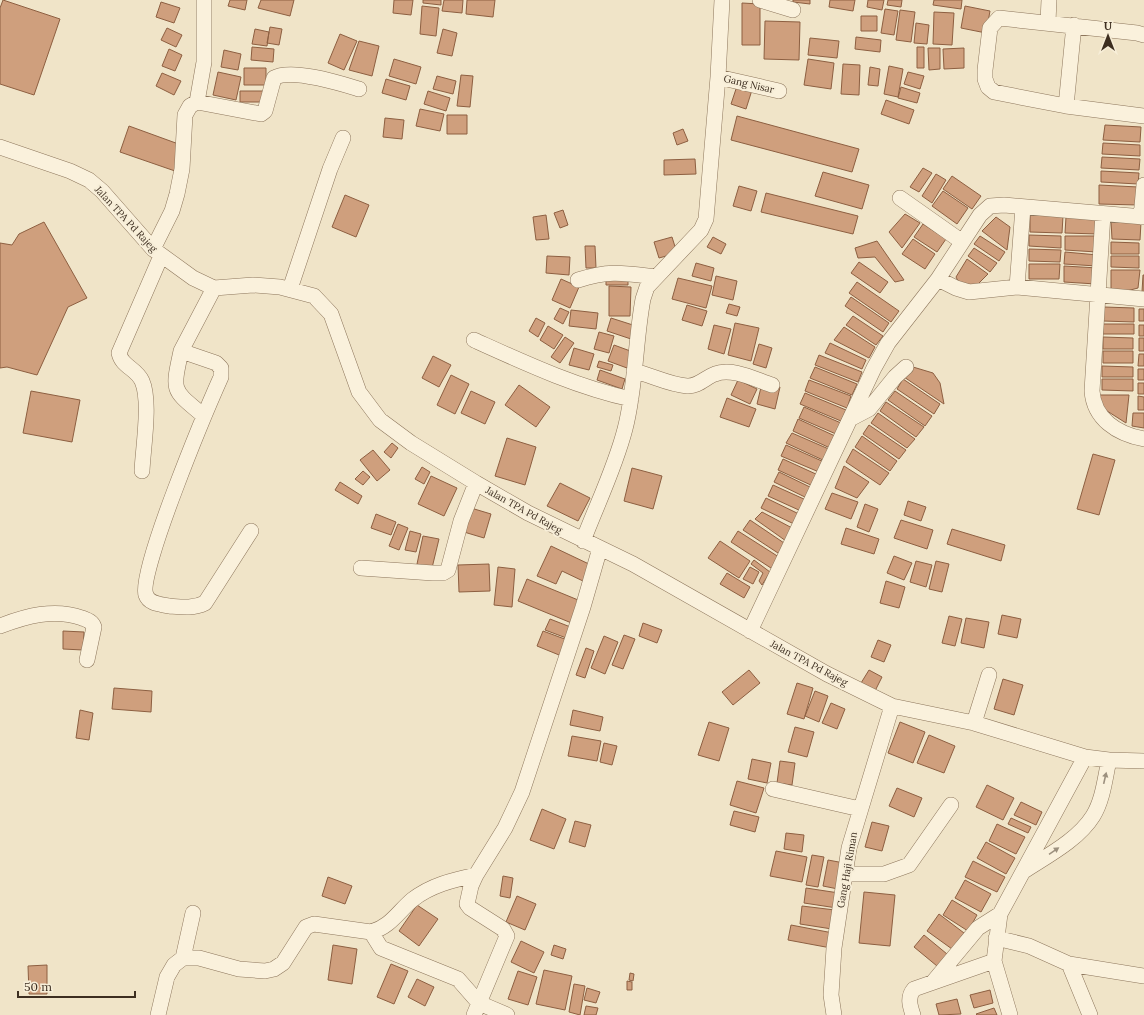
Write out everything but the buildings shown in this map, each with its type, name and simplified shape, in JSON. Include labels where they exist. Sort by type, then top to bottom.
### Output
[{"type":"street","points":[[197,102],[204,62],[204,0]]},
{"type":"street","points":[[583,541],[618,454],[631,399],[643,299],[647,287],[702,230],[706,219],[718,77],[722,0]]},
{"type":"street","points":[[760,0],[793,10]]},
{"type":"street","points":[[1048,22],[1049,0]]},
{"type":"street","points":[[1144,35],[1074,25],[999,18],[990,28],[984,79],[988,87],[994,92],[1066,106],[1144,116]]},
{"type":"street","points":[[1066,106],[1074,25]]},
{"type":"street","points":[[142,471],[146,409],[144,390],[142,380],[136,373],[124,365],[120,360],[119,353],[178,194],[182,169],[186,115],[190,106],[197,102],[261,114],[265,111],[274,78],[280,74],[300,75],[359,89]]},
{"type":"street","name":"Gang Nisar","points":[[718,77],[779,91]]},
{"type":"street","points":[[290,289],[330,169],[343,138]]},
{"type":"street","name":"Jalan TPA Pd Rajeg","points":[[0,147],[70,171],[89,180],[102,191],[157,253],[193,278],[214,288],[253,285],[290,289],[314,296],[332,314],[359,392],[380,420],[411,443],[476,483],[583,541],[633,564],[827,674],[892,706],[974,723],[1085,757],[1109,760],[1144,761]]},
{"type":"street","points":[[750,631],[888,343],[938,279],[980,215],[990,206],[1023,207],[1143,217],[1144,185]]},
{"type":"street","points":[[900,198],[961,242]]},
{"type":"street","points":[[1017,287],[1023,207]]},
{"type":"street","points":[[1103,214],[1092,402],[1098,414],[1114,429],[1131,436],[1144,439]]},
{"type":"street","points":[[578,280],[600,274],[618,272],[656,277]]},
{"type":"street","points":[[938,279],[956,288],[969,292],[1017,287],[1144,299]]},
{"type":"street","points":[[204,416],[179,395],[176,388],[175,379],[181,351],[214,288]]},
{"type":"street","points":[[474,340],[562,378],[606,394],[631,399]]},
{"type":"street","points":[[181,351],[216,363],[221,368],[221,377],[177,483],[144,586],[145,594],[149,600],[155,603],[177,607],[186,608],[204,603],[251,531]]},
{"type":"street","points":[[850,420],[869,409],[906,367]]},
{"type":"street","points":[[634,371],[686,386],[697,384],[716,373],[724,372],[742,375],[772,385]]},
{"type":"street","points":[[361,568],[433,573],[443,573],[448,570],[460,521],[476,483]]},
{"type":"street","points":[[476,1009],[507,936],[503,929],[470,908],[467,904],[471,886],[476,875],[505,828],[522,792],[583,607],[600,548]]},
{"type":"street","points":[[0,626],[20,618],[43,613],[62,614],[90,621],[94,627],[87,660]]},
{"type":"street","points":[[974,723],[989,675]]},
{"type":"street","name":"Gang Haji Riman","points":[[834,1015],[831,995],[834,948],[849,848],[892,706]]},
{"type":"street","points":[[1010,1015],[994,961],[1000,914],[1085,757]]},
{"type":"street","points":[[1021,873],[1067,842],[1086,825],[1093,815],[1101,796],[1109,760]]},
{"type":"street","points":[[773,789],[860,810]]},
{"type":"street","points":[[845,874],[884,874],[909,865],[951,805]]},
{"type":"street","points":[[158,1015],[167,977],[174,965],[183,958],[199,958],[239,969],[265,971],[274,969],[283,963],[306,927],[314,924],[371,932],[387,926],[412,900],[430,888],[476,875]]},
{"type":"street","points":[[183,958],[193,913]]},
{"type":"street","points":[[932,982],[978,928],[1000,914]]},
{"type":"street","points":[[371,932],[381,948],[386,951],[458,979],[476,1009],[507,1015]]},
{"type":"street","points":[[996,938],[1029,946],[1069,964],[1144,976]]},
{"type":"street","points":[[913,1015],[910,1005],[911,991],[932,982],[994,961]]},
{"type":"street","points":[[1069,964],[1090,1015]]}]
